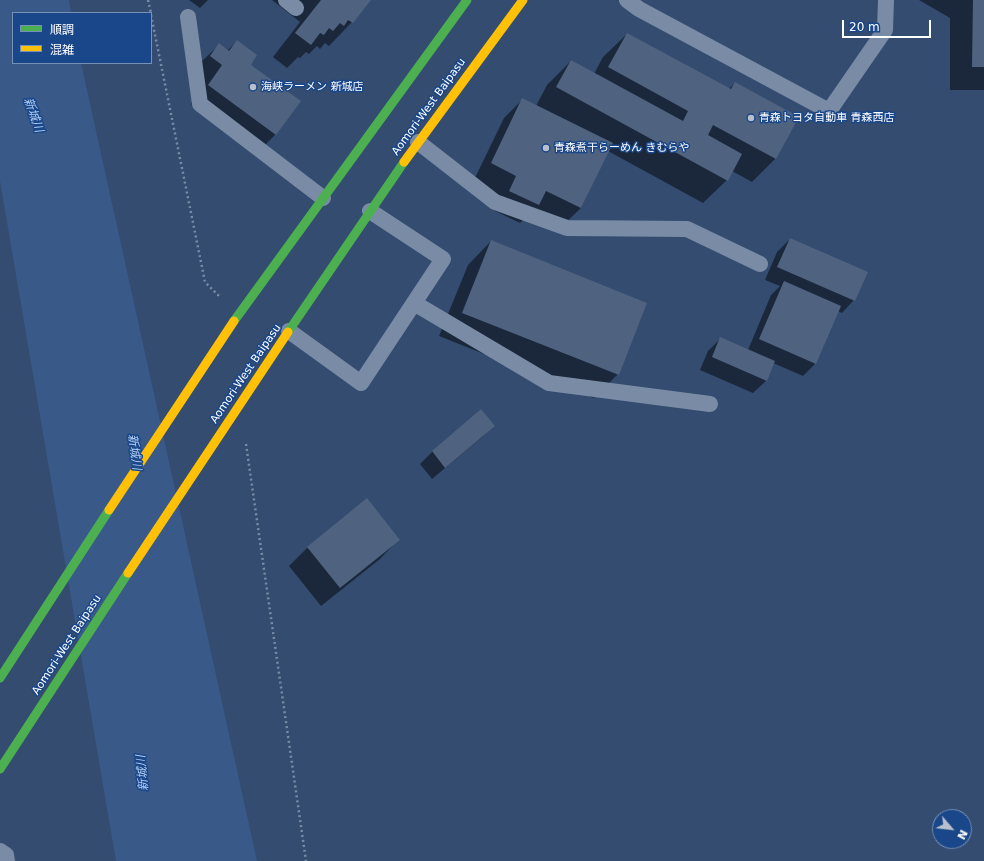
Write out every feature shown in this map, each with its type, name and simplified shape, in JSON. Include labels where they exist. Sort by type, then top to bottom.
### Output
[{"type":"highway","points":[[0,678],[238,315],[467,0]]},
{"type":"highway","name":"Aomori-West Baipasu","points":[[1,767],[217,438],[370,211],[418,142],[523,0]]},
{"type":"lane","points":[[627,0],[639,9],[829,111],[885,30],[886,0]]},
{"type":"lane","points":[[188,17],[200,104],[322,198]]},
{"type":"lane","points":[[418,142],[495,202],[567,228],[687,229],[760,264]]},
{"type":"lane","points":[[289,331],[361,383],[443,259],[370,211]]},
{"type":"lane","points":[[414,303],[549,383],[710,404]]},
{"type":"lane","points":[[0,851],[6,856],[7,861]]},
{"type":"path","points":[[148,0],[151,12]]},
{"type":"path","points":[[152,19],[205,282],[238,315]]},
{"type":"path","points":[[230,419],[245,438],[306,861]]},
{"type":"water","name":"新城川","points":[[0,0],[69,0],[71,12],[12,12],[12,64],[81,64],[257,861],[116,861],[0,181]]},
{"type":"building","points":[[321,0],[371,0],[353,23],[348,20],[344,26],[340,23],[333,31],[329,28],[324,35],[320,33],[311,45],[295,33]]},
{"type":"building","points":[[973,0],[984,0],[984,67],[972,67]]},
{"type":"building","points":[[627,33],[731,89],[735,82],[799,117],[776,159],[713,125],[708,135],[742,154],[728,181],[556,87],[571,60],[683,121],[688,111],[608,67]]},
{"type":"building","points":[[237,40],[257,55],[251,65],[301,101],[276,135],[208,85],[222,65],[210,56],[219,43],[229,51]]},
{"type":"building","points":[[522,98],[613,143],[581,208],[546,191],[539,205],[509,191],[516,176],[491,163]]},
{"type":"building","points":[[790,238],[868,272],[855,301],[777,267]]},
{"type":"building","points":[[491,240],[647,303],[619,375],[462,313]]},
{"type":"building","points":[[784,281],[841,306],[816,364],[759,339]]},
{"type":"building","points":[[720,337],[775,361],[767,381],[712,357]]},
{"type":"building","points":[[481,409],[495,426],[445,468],[432,451]]},
{"type":"building","points":[[367,498],[400,540],[340,588],[307,547]]},
{"type":"traffic: fast","points":[[234,321],[467,0]]},
{"type":"traffic: fast","points":[[288,332],[404,162]]},
{"type":"traffic: fast","points":[[0,678],[109,510]]},
{"type":"traffic: fast","points":[[0,769],[128,573]]},
{"type":"traffic: slow","points":[[404,162],[523,0]]},
{"type":"traffic: slow","points":[[109,510],[234,321]]},
{"type":"traffic: slow","points":[[128,573],[288,332]]},
{"type":"place","name":"海峡ラーメン 新城店","points":[[253,87]]},
{"type":"place","name":"青森トヨタ自動車 青森西店","points":[[751,118]]},
{"type":"place","name":"青森煮干らーめん きむらや","points":[[546,148]]}]
